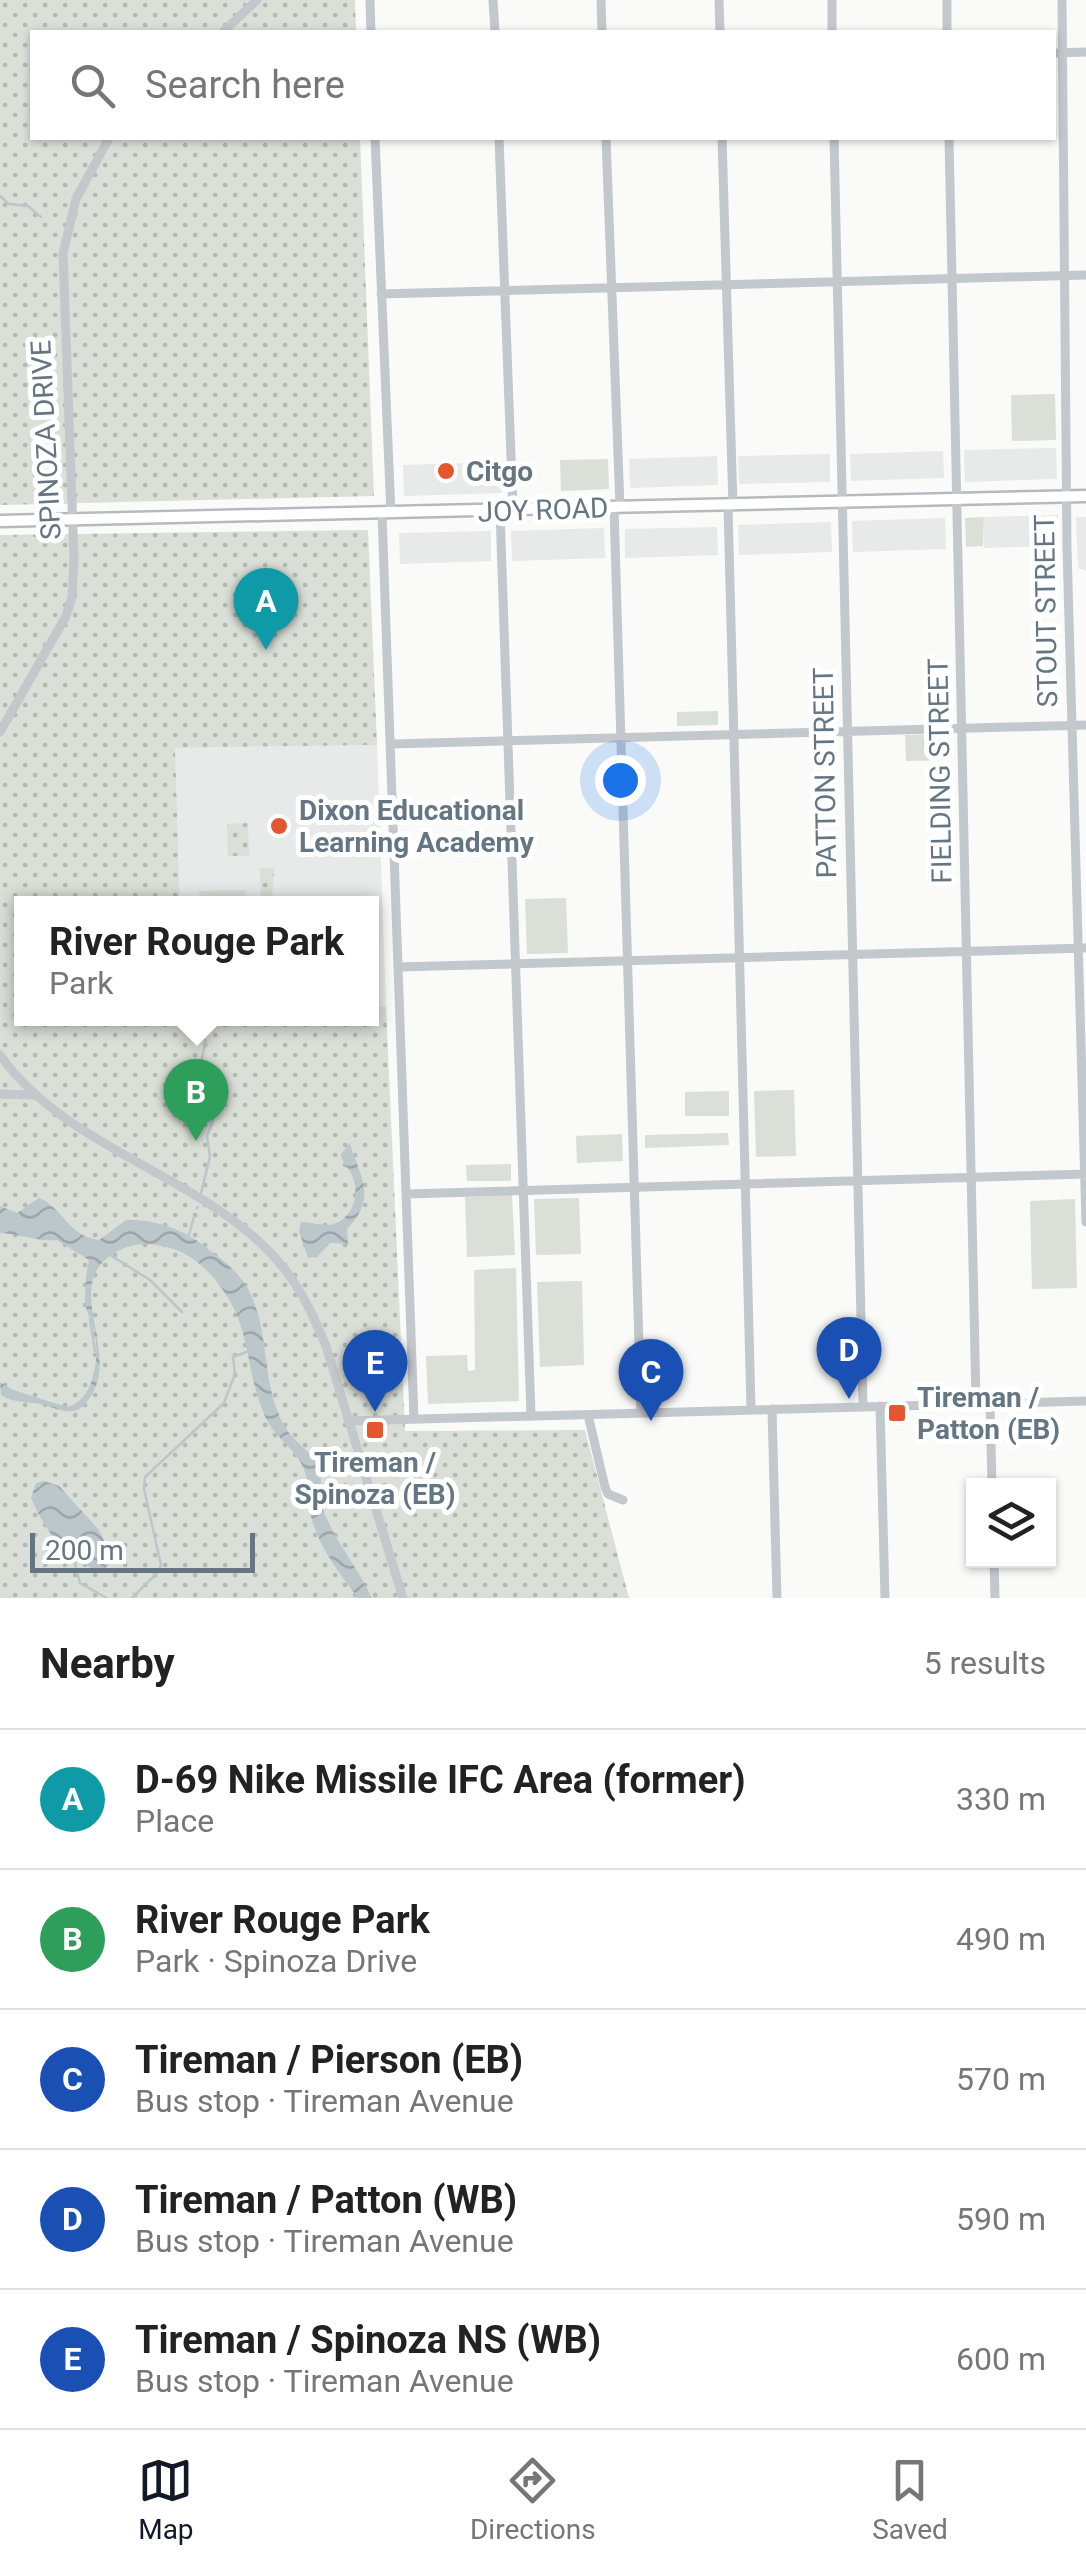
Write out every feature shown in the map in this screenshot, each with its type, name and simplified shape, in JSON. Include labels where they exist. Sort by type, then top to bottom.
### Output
[{"type":"main road","name":"JOY ROAD","points":[[0,522],[1086,496]]},
{"type":"street","points":[[225,30],[258,0]]},
{"type":"street","points":[[370,0],[371,30]]},
{"type":"street","points":[[494,0],[495,30]]},
{"type":"street","points":[[600,0],[602,30]]},
{"type":"street","points":[[719,0],[720,30]]},
{"type":"street","points":[[832,0],[832,30]]},
{"type":"street","points":[[947,0],[947,30]]},
{"type":"street","name":"STOUT STREET","points":[[1062,0],[1058,53],[1066,496],[1082,948],[1086,1222]]},
{"type":"street","points":[[1058,53],[1086,52]]},
{"type":"street","name":"SPINOZA DRIVE","points":[[0,732],[69,608],[74,579],[63,253],[76,199],[109,140]]},
{"type":"street","points":[[375,140],[414,1420]]},
{"type":"street","points":[[499,140],[513,510]]},
{"type":"street","points":[[606,140],[641,1412]]},
{"type":"street","points":[[722,140],[751,1409]]},
{"type":"street","name":"PATTON STREET","points":[[834,140],[863,1406]]},
{"type":"street","name":"FIELDING STREET","points":[[949,140],[976,1404]]},
{"type":"street","points":[[381,294],[1086,275]]},
{"type":"street","points":[[500,511],[531,1416]]},
{"type":"street","points":[[391,744],[1086,725]]},
{"type":"street","points":[[399,967],[1082,948]]},
{"type":"street","points":[[0,1055],[36,1095],[84,1131],[244,1229],[287,1272],[310,1308],[326,1346],[403,1598]]},
{"type":"street","points":[[0,1094],[36,1095]]},
{"type":"street","points":[[407,1194],[1086,1174]]},
{"type":"street","points":[[348,1421],[1086,1401]]},
{"type":"street","points":[[990,1403],[992,1478]]},
{"type":"street","points":[[880,1406],[885,1598]]},
{"type":"street","points":[[772,1409],[777,1598]]},
{"type":"street","points":[[588,1414],[605,1487],[608,1494],[623,1500]]},
{"type":"street","points":[[994,1568],[995,1598]]},
{"type":"shaded area","points":[[0,0],[355,0],[356,30],[30,30],[30,140],[360,140],[374,496],[0,505]]},
{"type":"shaded area","points":[[1055,394],[1056,440],[1012,441],[1011,395]]},
{"type":"shaded area","points":[[1056,448],[1057,479],[965,482],[964,450]]},
{"type":"shaded area","points":[[943,451],[944,478],[851,481],[850,454]]},
{"type":"shaded area","points":[[830,454],[830,482],[739,484],[738,456]]},
{"type":"shaded area","points":[[717,456],[718,485],[630,488],[629,459]]},
{"type":"shaded area","points":[[608,459],[609,489],[561,491],[560,460]]},
{"type":"shaded area","points":[[501,462],[502,493],[404,496],[403,465]]},
{"type":"shaded area","points":[[1058,515],[1058,546],[984,548],[984,517]]},
{"type":"shaded area","points":[[984,517],[983,546],[966,547],[965,518]]},
{"type":"shaded area","points":[[1076,517],[1086,517],[1086,571],[1078,568]]},
{"type":"shaded area","points":[[945,518],[946,549],[853,552],[852,521]]},
{"type":"shaded area","points":[[831,522],[832,552],[739,555],[738,525]]},
{"type":"shaded area","points":[[717,527],[718,555],[625,558],[625,529]]},
{"type":"shaded area","points":[[604,528],[605,558],[512,561],[511,531]]},
{"type":"shaded area","points":[[368,530],[377,745],[175,748],[180,896],[14,896],[14,1026],[379,1026],[379,1007],[386,1007],[405,1431],[585,1430],[629,1598],[0,1598],[0,535]]},
{"type":"shaded area","points":[[491,531],[491,561],[400,564],[399,533]]},
{"type":"shaded area","points":[[718,711],[718,725],[677,726],[677,712]]},
{"type":"shaded area","points":[[947,734],[948,760],[906,761],[905,735]]},
{"type":"shaded area","name":"Dixon Educational Learning Academy","points":[[377,745],[386,1007],[379,1007],[379,896],[180,896],[175,748]]},
{"type":"shaded area","points":[[248,823],[249,856],[228,856],[227,824]]},
{"type":"shaded area","points":[[260,868],[274,868],[272,896],[261,896]]},
{"type":"shaded area","points":[[245,890],[245,896],[199,896],[199,891]]},
{"type":"shaded area","points":[[566,898],[568,953],[527,954],[525,899]]},
{"type":"shaded area","points":[[794,1090],[796,1156],[756,1157],[754,1091]]},
{"type":"shaded area","points":[[729,1091],[729,1116],[685,1116],[685,1092]]},
{"type":"shaded area","points":[[728,1133],[729,1145],[645,1148],[645,1135]]},
{"type":"shaded area","points":[[622,1134],[623,1161],[577,1163],[576,1136]]},
{"type":"shaded area","points":[[511,1164],[511,1181],[467,1181],[466,1165]]},
{"type":"shaded area","points":[[512,1195],[515,1255],[467,1257],[465,1197]]},
{"type":"shaded area","points":[[579,1198],[581,1254],[536,1255],[534,1199]]},
{"type":"shaded area","points":[[1075,1199],[1077,1288],[1032,1289],[1030,1201]]},
{"type":"shaded area","points":[[516,1268],[519,1401],[428,1404],[426,1356],[467,1355],[468,1371],[475,1370],[474,1270]]},
{"type":"shaded area","points":[[582,1281],[584,1365],[540,1367],[537,1282]]},
{"type":"water","points":[[350,1143],[364,1187],[362,1207],[347,1229],[348,1244],[330,1243],[318,1256],[308,1258],[299,1231],[301,1222],[334,1224],[354,1204],[354,1182],[341,1154]]},
{"type":"water","points":[[39,1198],[89,1238],[99,1240],[126,1220],[168,1226],[196,1240],[237,1274],[257,1311],[277,1410],[288,1432],[318,1467],[324,1512],[372,1598],[358,1598],[318,1537],[304,1469],[264,1414],[234,1309],[211,1275],[182,1252],[165,1246],[137,1245],[116,1252],[99,1266],[92,1283],[91,1302],[100,1364],[97,1384],[82,1407],[64,1411],[1,1395],[0,1382],[67,1407],[84,1396],[93,1376],[96,1341],[85,1301],[89,1260],[57,1240],[0,1233],[0,1206],[17,1213]]},
{"type":"water","points":[[44,1481],[59,1486],[99,1530],[106,1545],[108,1565],[102,1572],[67,1552],[43,1522],[31,1498],[36,1483]]},
{"type":"waterway","points":[[0,196],[9,204],[28,206],[41,217]]},
{"type":"waterway","points":[[198,1034],[206,1041],[200,1066],[218,1087],[216,1113],[207,1136],[210,1157],[200,1197]]},
{"type":"waterway","points":[[189,1235],[194,1217]]},
{"type":"waterway","points":[[110,1255],[150,1280],[182,1312]]},
{"type":"waterway","points":[[90,1319],[95,1351]]},
{"type":"waterway","points":[[132,1598],[161,1565],[144,1489],[145,1477],[224,1403],[235,1374],[233,1357],[252,1350]]},
{"type":"waterway","points":[[73,1556],[80,1583],[107,1598]]},
{"type":"place","name":"Citgo","points":[[446,471]]},
{"type":"place","name":"D-69 Nike Missile IFC Area (former)","points":[[266,650]]},
{"type":"place","name":"Dixon Educational Learning Academy","points":[[279,826]]},
{"type":"place","name":"River Rouge Park","points":[[196,1141]]},
{"type":"place","name":"Tireman / Patton (WB)","points":[[849,1399]]},
{"type":"place","name":"Tireman / Spinoza NS (WB)","points":[[375,1412]]},
{"type":"place","name":"Tireman / Patton (EB)","points":[[897,1413]]},
{"type":"place","name":"Tireman / Pierson (EB)","points":[[651,1421]]},
{"type":"place","name":"Tireman / Spinoza (EB)","points":[[375,1430]]}]
